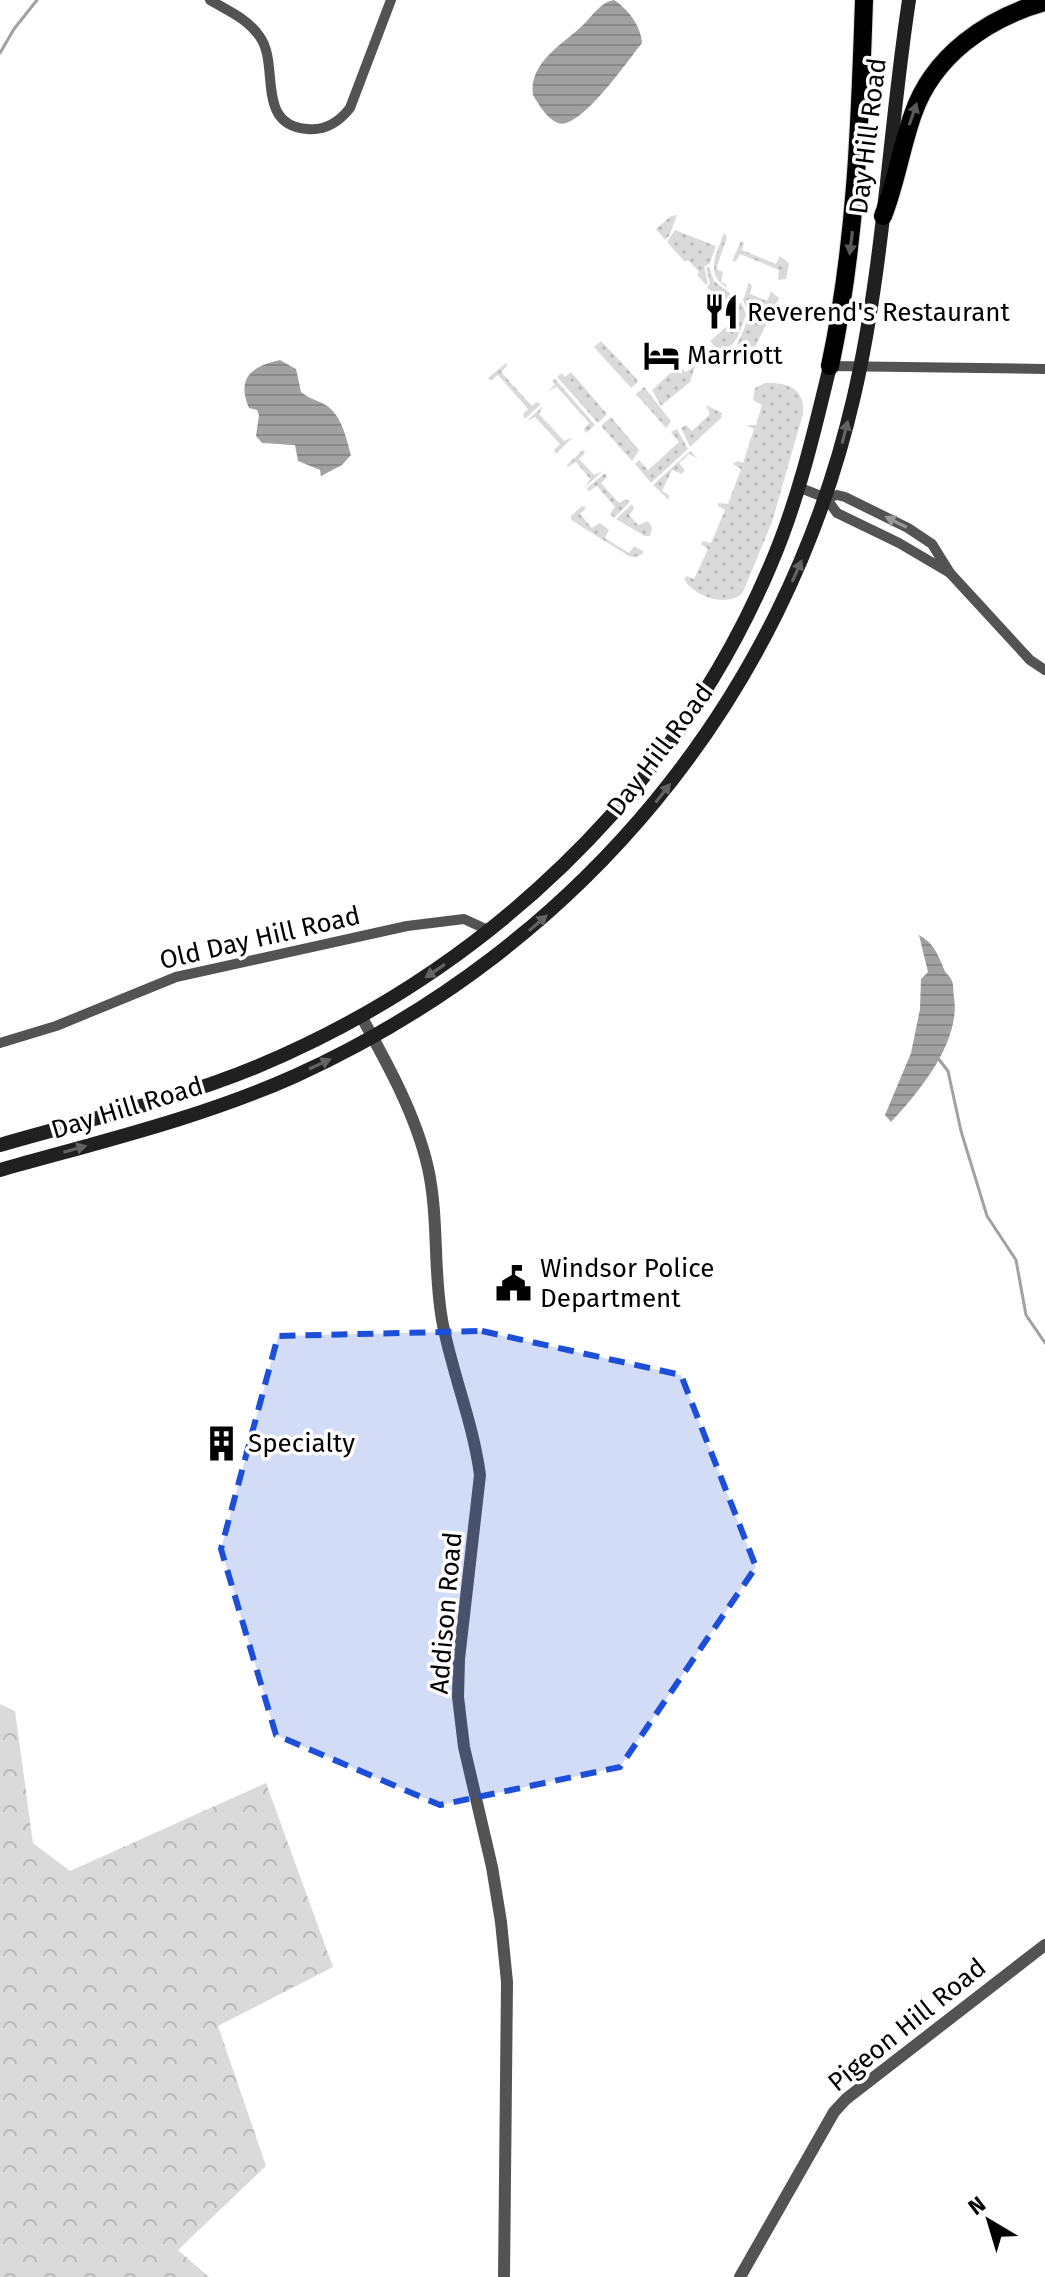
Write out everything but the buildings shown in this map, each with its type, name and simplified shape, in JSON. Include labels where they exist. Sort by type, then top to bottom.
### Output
[{"type":"highway","points":[[830,366],[856,196],[864,0]]},
{"type":"highway","points":[[883,216],[914,110],[936,71],[958,47],[988,26],[1045,2]]},
{"type":"main road","name":"Day Hill Road","points":[[0,1170],[185,1117],[292,1077],[373,1038],[439,998],[505,950],[566,898],[659,798],[698,746],[758,651],[791,584],[826,498],[861,366],[909,0]]},
{"type":"main road","name":"Day Hill Road","points":[[0,1145],[224,1080],[280,1056],[361,1016],[436,970],[490,931],[549,879],[643,778],[712,680],[746,619],[777,549],[798,487],[830,366]]},
{"type":"main road","points":[[676,734],[698,746]]},
{"type":"main road","points":[[594,834],[612,852]]},
{"type":"street","points":[[210,0],[243,19],[261,38],[269,60],[271,98],[278,112],[292,125],[311,130],[330,126],[350,108],[391,0]]},
{"type":"street","points":[[830,366],[1045,369]]},
{"type":"street","points":[[798,487],[826,498],[837,513],[899,543],[950,573]]},
{"type":"street","points":[[826,498],[837,495],[845,497],[916,533],[938,551],[950,573],[1030,660],[1045,670]]},
{"type":"street","name":"Old Day Hill Road","points":[[0,1043],[41,1032],[155,983],[191,973],[407,926],[464,919],[490,931]]},
{"type":"street","name":"Addison Road","points":[[361,1016],[411,1115],[428,1166],[440,1310],[477,1451],[480,1475],[459,1659],[458,1697],[464,1747],[492,1867],[507,1982],[504,2277]]},
{"type":"street","name":"Pigeon Hill Road","points":[[740,2277],[834,2112],[846,2099],[1045,1945]]},
{"type":"highlighted area","points":[[482,1331],[681,1375],[756,1567],[620,1767],[440,1805],[276,1735],[221,1549],[278,1336]]},
{"type":"green space","points":[[677,215],[665,240],[656,229],[671,216]]},
{"type":"green space","points":[[675,230],[716,246],[710,263],[704,267],[706,285],[697,275],[699,272],[667,242]]},
{"type":"green space","points":[[724,233],[727,237],[716,269],[723,272],[721,282],[726,287],[719,281],[715,275],[714,269]]},
{"type":"green space","points":[[741,241],[744,243],[742,250],[776,264],[780,256],[789,263],[786,279],[778,280],[779,270],[740,254],[736,261],[732,261]]},
{"type":"green space","points":[[709,266],[714,281],[735,297],[721,302],[707,287],[710,283],[706,268]]},
{"type":"green space","points":[[749,283],[752,286],[750,294],[767,301],[771,292],[779,298],[755,347],[737,344],[746,322],[743,300]]},
{"type":"green space","points":[[741,302],[746,314],[734,343],[723,351],[706,356],[715,347],[710,341],[735,319],[731,314]]},
{"type":"green space","points":[[601,341],[636,378],[638,382],[631,388],[594,347]]},
{"type":"green space","points":[[506,363],[501,372],[532,406],[537,402],[541,404],[525,419],[523,415],[528,409],[498,375],[491,380],[488,378]]},
{"type":"green space","points":[[679,365],[686,372],[695,366],[690,382],[661,406],[652,390]]},
{"type":"green space","points":[[571,372],[607,414],[598,423],[557,377],[562,373],[565,377]]},
{"type":"green space","points":[[555,379],[595,425],[586,433],[584,429],[589,423],[557,387],[548,391],[555,385],[552,381]]},
{"type":"green space","points":[[765,383],[793,388],[801,398],[803,414],[772,522],[743,592],[729,600],[711,598],[695,591],[684,579],[687,576],[694,579],[708,549],[701,544],[703,541],[711,543],[725,510],[718,503],[728,504],[741,469],[733,464],[737,461],[743,463],[754,429],[746,425],[756,425],[762,405],[753,400],[755,388]]},
{"type":"green space","points":[[644,387],[671,421],[666,428],[636,394]]},
{"type":"green space","points":[[706,405],[722,413],[721,418],[690,447],[681,428],[686,425],[692,431],[710,414]]},
{"type":"green space","points":[[543,406],[539,414],[564,441],[573,437],[556,454],[554,450],[560,444],[535,417],[527,421]]},
{"type":"green space","points":[[611,417],[639,450],[632,461],[601,426]]},
{"type":"green space","points":[[677,429],[688,449],[651,483],[635,464],[639,460],[648,470],[679,442],[671,432]]},
{"type":"green space","points":[[583,450],[585,453],[579,459],[594,475],[603,471],[585,487],[590,479],[576,462],[567,465]]},
{"type":"green space","points":[[690,451],[698,459],[689,454],[679,463],[685,470],[682,474],[672,470],[662,491],[669,495],[669,500],[653,485]]},
{"type":"green space","points":[[605,473],[607,477],[601,483],[619,503],[626,499],[630,502],[614,518],[610,514],[615,507],[597,486],[589,491],[586,489]]},
{"type":"green space","points":[[632,504],[634,509],[629,515],[638,525],[648,521],[652,528],[650,536],[616,519]]},
{"type":"green space","points":[[582,506],[586,508],[580,514],[592,528],[600,523],[609,530],[605,538],[629,553],[634,546],[643,554],[629,556],[571,520],[571,516]]},
{"type":"green space","points":[[0,1704],[15,1711],[33,1843],[70,1871],[266,1783],[333,1967],[218,2026],[266,2166],[178,2250],[209,2277],[0,2277]]},
{"type":"shaded area","points":[[614,0],[633,18],[642,43],[591,106],[567,123],[558,123],[547,115],[533,95],[536,73],[550,54],[598,9]]},
{"type":"shaded area","points":[[280,360],[296,369],[301,392],[330,408],[345,434],[351,455],[342,465],[321,476],[320,470],[298,461],[295,445],[262,443],[256,436],[259,415],[257,410],[249,408],[245,398],[246,381],[254,370]]},
{"type":"shaded area","points":[[919,935],[932,946],[952,981],[954,1014],[945,1048],[936,1064],[891,1122],[885,1115],[911,1053],[920,1009],[921,979],[928,972]]},
{"type":"waterway","points":[[0,53],[37,0]]},
{"type":"waterway","points":[[937,1057],[948,1071],[961,1131],[987,1216],[1016,1260],[1026,1315],[1045,1343]]},
{"type":"place","name":"Reverend's Restaurant","points":[[721,312]]},
{"type":"place","name":"Marriott","points":[[661,355]]},
{"type":"place","name":"Windsor Police Department","points":[[514,1283]]},
{"type":"place","name":"Specialty","points":[[222,1443]]}]
